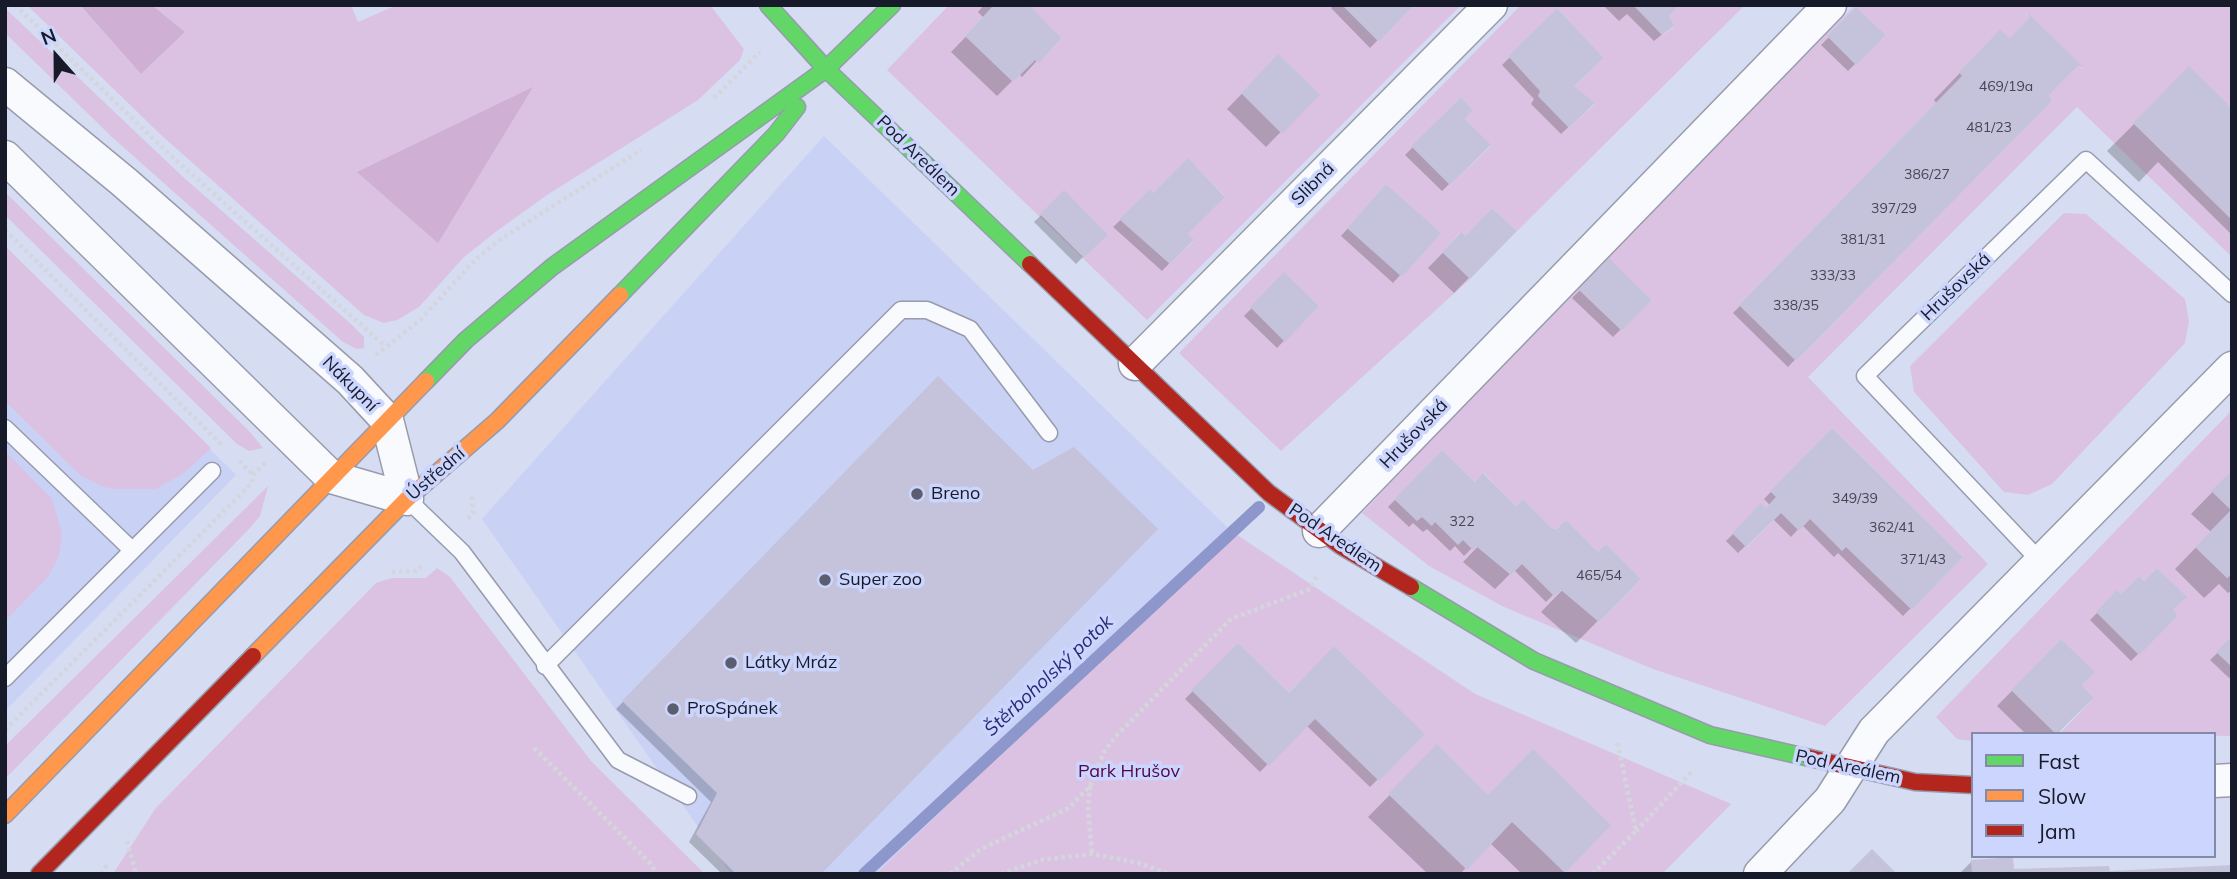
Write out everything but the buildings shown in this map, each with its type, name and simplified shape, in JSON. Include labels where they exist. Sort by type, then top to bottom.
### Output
[{"type":"street","name":"Pod Areálem","points":[[768,5],[785,27],[826,69],[1269,493],[1319,531],[1534,661],[1710,735],[1915,782],[1971,785]]},
{"type":"street","name":"Ústřední","points":[[5,815],[466,340],[541,276],[826,69],[892,5]]},
{"type":"street","name":"Slibná","points":[[1135,364],[1491,5]]},
{"type":"street","name":"Hrušovská","points":[[1319,531],[1830,5]]},
{"type":"street","name":"Ústřední","points":[[39,874],[407,499],[497,421],[776,134],[826,69]]},
{"type":"street","name":"Nákupní","points":[[5,84],[124,182],[350,380],[387,420],[407,499]]},
{"type":"street","points":[[5,157],[331,477],[407,499]]},
{"type":"street","points":[[1760,874],[1830,800],[1874,731],[2232,368]]},
{"type":"lane","name":"Hrušovská","points":[[2040,561],[1865,376],[2086,159],[2232,294]]},
{"type":"lane","points":[[545,666],[901,310],[927,310],[970,329],[1049,433]]},
{"type":"lane","points":[[5,428],[132,550]]},
{"type":"lane","points":[[5,678],[212,471]]},
{"type":"lane","points":[[407,499],[462,552],[618,760],[688,796]]},
{"type":"path","points":[[15,5],[168,153],[386,346]]},
{"type":"path","points":[[706,106],[785,27]]},
{"type":"path","points":[[375,355],[420,320],[475,260],[501,239],[652,143]]},
{"type":"path","points":[[5,230],[223,445]]},
{"type":"path","points":[[233,455],[253,475]]},
{"type":"path","points":[[5,730],[252,483],[253,475],[267,461]]},
{"type":"path","points":[[1092,854],[1088,809],[1090,786],[1104,752],[1115,737],[1231,619],[1310,589],[1318,576],[1311,567]]},
{"type":"path","points":[[1615,731],[1636,831]]},
{"type":"path","points":[[534,748],[650,863],[657,874]]},
{"type":"path","points":[[1593,874],[1700,762]]},
{"type":"path","points":[[950,874],[981,849],[1069,808],[1090,786]]},
{"type":"path","points":[[126,838],[136,874]]},
{"type":"path","points":[[1001,874],[1041,860],[1092,854],[1139,863],[1168,874]]},
{"type":"shaded area","points":[[80,5],[152,5],[185,32],[141,74]]},
{"type":"shaded area","points":[[533,87],[438,243],[357,172]]},
{"type":"shaded area","points":[[824,136],[1231,531],[1475,694],[1731,804],[1662,874],[1285,874],[1089,668],[876,874],[731,874],[482,519]]},
{"type":"shaded area","points":[[5,246],[236,475],[5,711]]},
{"type":"green space","points":[[27,5],[80,5],[141,74],[185,32],[152,5],[351,5],[358,22],[397,5],[710,5],[744,49],[740,60],[698,100],[547,195],[464,257],[419,307],[397,320],[384,323],[364,315],[160,134]]},
{"type":"green space","points":[[949,5],[994,5],[965,36],[1013,82],[1035,60],[1039,63],[1029,5],[1342,5],[1379,42],[1414,5],[1461,5],[1147,320],[887,70]],"holes":[[[1278,55],[1282,133],[1241,93]],[[1188,159],[1225,196],[1188,234],[1194,241],[1170,264],[1119,219],[1149,190],[1153,193]],[[1040,214],[1108,235],[1084,258]]]},
{"type":"green space","points":[[1521,5],[1633,5],[1663,35],[1674,27],[1669,16],[1680,5],[1745,5],[1517,231],[1492,208],[1465,236],[1460,232],[1442,252],[1470,279],[1281,451],[1179,353]],"holes":[[[1557,8],[1604,58],[1574,86],[1595,104],[1569,128],[1538,96],[1540,91],[1508,56]],[[1461,97],[1473,110],[1465,119],[1491,146],[1450,185],[1411,146]],[[1386,184],[1440,233],[1402,277],[1347,228]],[[1284,273],[1319,306],[1285,341]]]},
{"type":"green space","points":[[1855,5],[2232,5],[2232,108],[2189,67],[2133,123],[2232,220],[2232,257],[2077,107],[1808,377],[1988,564],[1825,726],[1653,669],[1504,607],[1429,566],[1362,513],[1586,278]],"holes":[[[1856,7],[1886,35],[1856,65],[1827,36]],[[2026,13],[2084,69],[2078,66],[2049,95],[2052,101],[1796,361],[1739,305],[1962,76],[1959,72],[2000,29],[2010,38],[2029,18]],[[1609,259],[1652,300],[1622,331],[1579,289]],[[1832,428],[1963,557],[1912,610],[1846,547],[1842,551],[1810,519],[1799,530],[1781,513],[1747,547],[1732,533],[1761,504],[1766,508],[1776,497],[1771,490]],[[1442,450],[1475,482],[1484,473],[1516,506],[1523,499],[1555,531],[1566,520],[1598,552],[1606,544],[1641,579],[1599,622],[1561,590],[1554,595],[1522,564],[1511,575],[1476,546],[1472,549],[1463,540],[1458,544],[1435,522],[1431,526],[1422,517],[1417,521],[1394,499]]]},
{"type":"green space","points":[[5,8],[182,176],[351,324],[364,337],[364,348],[357,349],[343,342],[113,138],[5,33]]},
{"type":"green space","points":[[5,192],[250,432],[263,448],[249,451],[237,444],[5,215]]},
{"type":"green space","points":[[2064,213],[2086,214],[2185,299],[2189,321],[2185,343],[2052,484],[2028,495],[2004,492],[1914,392],[1910,366]]},
{"type":"green space","points":[[5,246],[211,448],[184,473],[156,489],[113,489],[101,486],[80,475],[5,401]]},
{"type":"green space","points":[[2232,410],[2232,476],[2229,473],[2212,491],[2231,510],[2195,547],[2227,578],[2232,574],[2232,636],[2217,652],[2232,667],[2232,736],[2216,736],[2216,732],[2061,732],[2094,698],[2082,685],[2094,672],[2061,639],[2011,690],[2054,732],[1971,732],[1971,741],[1957,739],[1936,717]],"holes":[[[2157,568],[2186,597],[2173,610],[2178,616],[2139,654],[2117,590],[2121,594],[2139,576],[2144,581]]]},
{"type":"green space","points":[[5,451],[52,499],[62,533],[59,556],[48,577],[5,621]]},
{"type":"green space","points":[[268,486],[260,516],[249,529],[5,779],[5,746]]},
{"type":"green space","name":"Park Hrušov","points":[[1231,531],[1475,694],[1731,804],[1662,874],[876,874]],"holes":[[[1238,643],[1289,692],[1335,646],[1425,734],[1379,781],[1315,719],[1269,766],[1191,690]],[[1437,744],[1488,795],[1533,749],[1611,825],[1512,822],[1467,869]]]},
{"type":"green space","points":[[437,568],[450,577],[591,761],[705,874],[113,874],[155,809],[376,583],[392,578],[426,578]]},
{"type":"waterway","name":"Štěrboholský potok","points":[[864,874],[1259,507]]},
{"type":"traffic: fast","points":[[768,5],[826,69],[1030,264]]},
{"type":"traffic: fast","points":[[426,381],[466,340],[552,267],[826,69],[892,5]]},
{"type":"traffic: fast","points":[[620,295],[776,134],[797,107]]},
{"type":"traffic: fast","points":[[1411,587],[1534,661],[1710,735],[1810,758]]},
{"type":"traffic: slow","points":[[253,656],[407,499],[497,421],[620,295]]},
{"type":"traffic: slow","points":[[5,815],[426,381]]},
{"type":"traffic: jam","points":[[1030,264],[1269,493],[1341,546],[1411,587]]},
{"type":"traffic: jam","points":[[39,874],[253,656]]},
{"type":"traffic: jam","points":[[1810,758],[1915,782],[1971,785]]},
{"type":"place","name":"Breno","points":[[917,494]]},
{"type":"place","name":"Super zoo","points":[[825,580]]},
{"type":"place","name":"Látky Mráz","points":[[731,663]]},
{"type":"place","name":"ProSpánek","points":[[673,709]]}]
